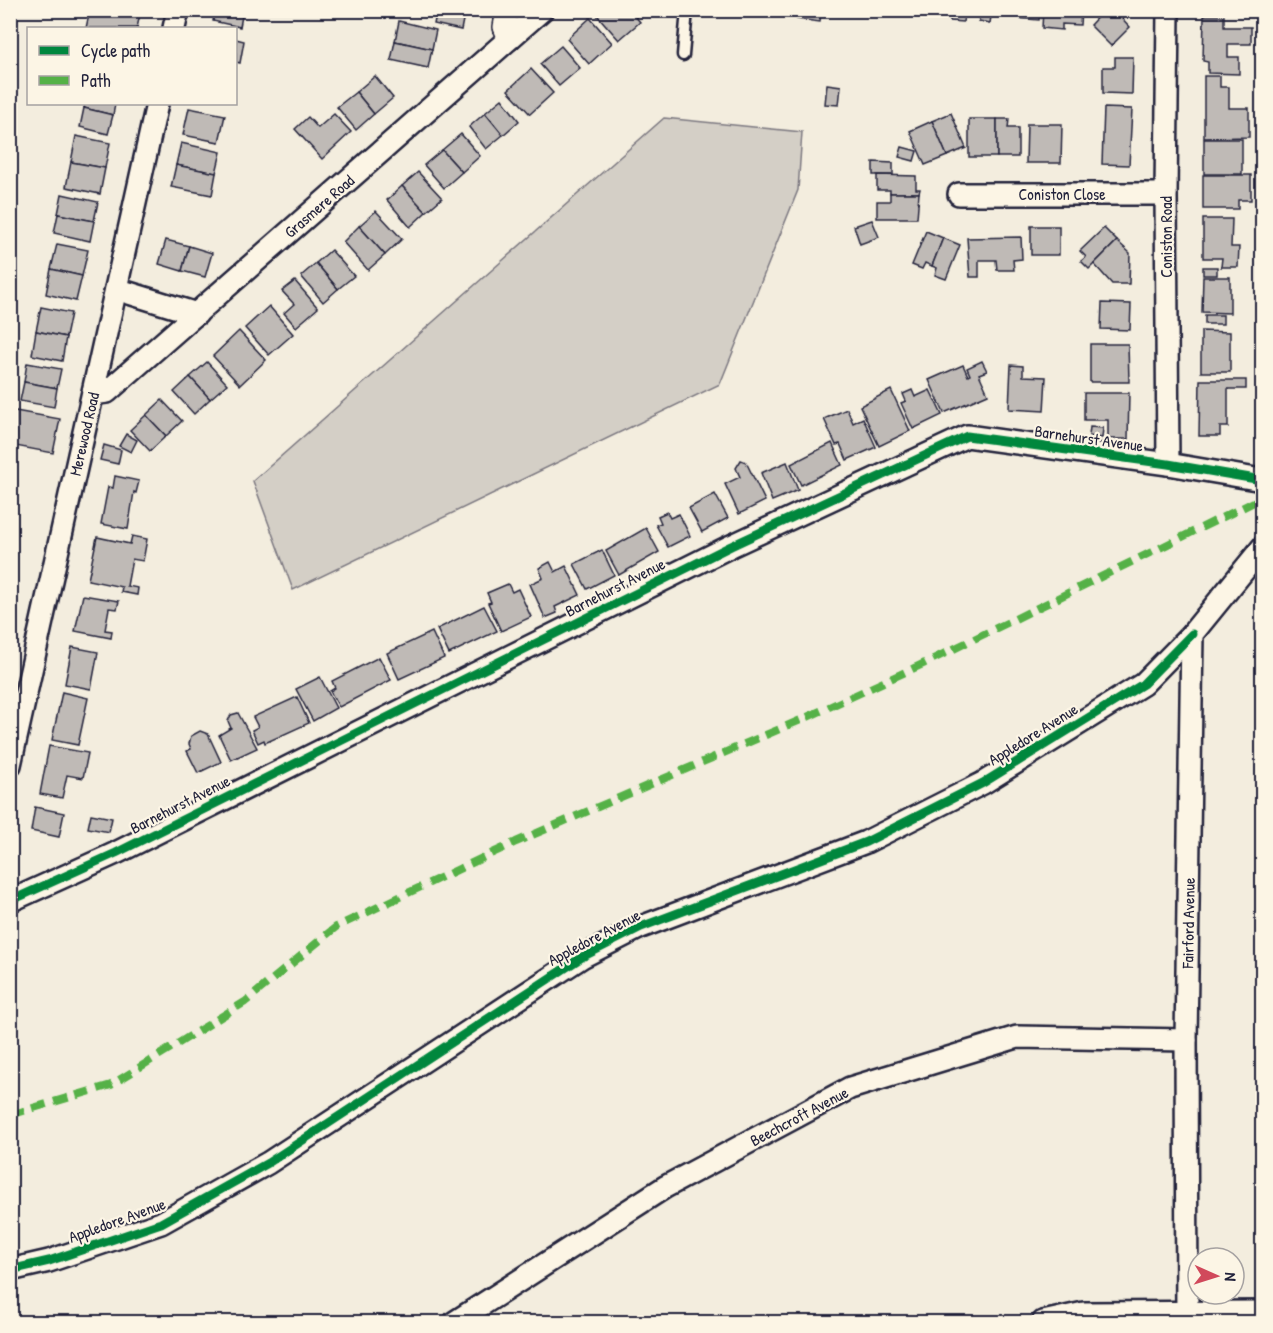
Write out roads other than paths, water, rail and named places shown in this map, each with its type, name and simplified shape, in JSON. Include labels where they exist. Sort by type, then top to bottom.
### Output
[{"type":"street","points":[[174,27],[178,10]]},
{"type":"street","points":[[507,10],[504,27],[509,39]]},
{"type":"street","name":"Grasmere Road","points":[[93,394],[107,392],[542,10]]},
{"type":"street","name":"Coniston Road","points":[[1167,464],[1168,10]]},
{"type":"street","name":"Merewood Road","points":[[10,765],[157,105]]},
{"type":"street","name":"Coniston Close","points":[[959,194],[1166,194]]},
{"type":"street","points":[[116,289],[197,314]]},
{"type":"street","name":"Barnehurst Avenue","points":[[10,901],[116,853],[731,546],[967,436],[1263,480]]},
{"type":"street","points":[[1192,634],[1263,548]]},
{"type":"street","name":"Fairford Avenue","points":[[1186,1317],[1186,1040],[1192,634]]},
{"type":"street","name":"Appledore Avenue","points":[[10,1270],[49,1261],[161,1223],[268,1163],[582,957],[641,927],[866,842],[983,783],[1143,684],[1192,634]]},
{"type":"street","name":"Beechcroft Avenue","points":[[455,1323],[665,1187],[850,1088],[1017,1037],[1186,1040]]},
{"type":"street","points":[[1043,1323],[1084,1313],[1186,1317],[1263,1312]]},
{"type":"lane","points":[[683,55],[687,10]]}]
